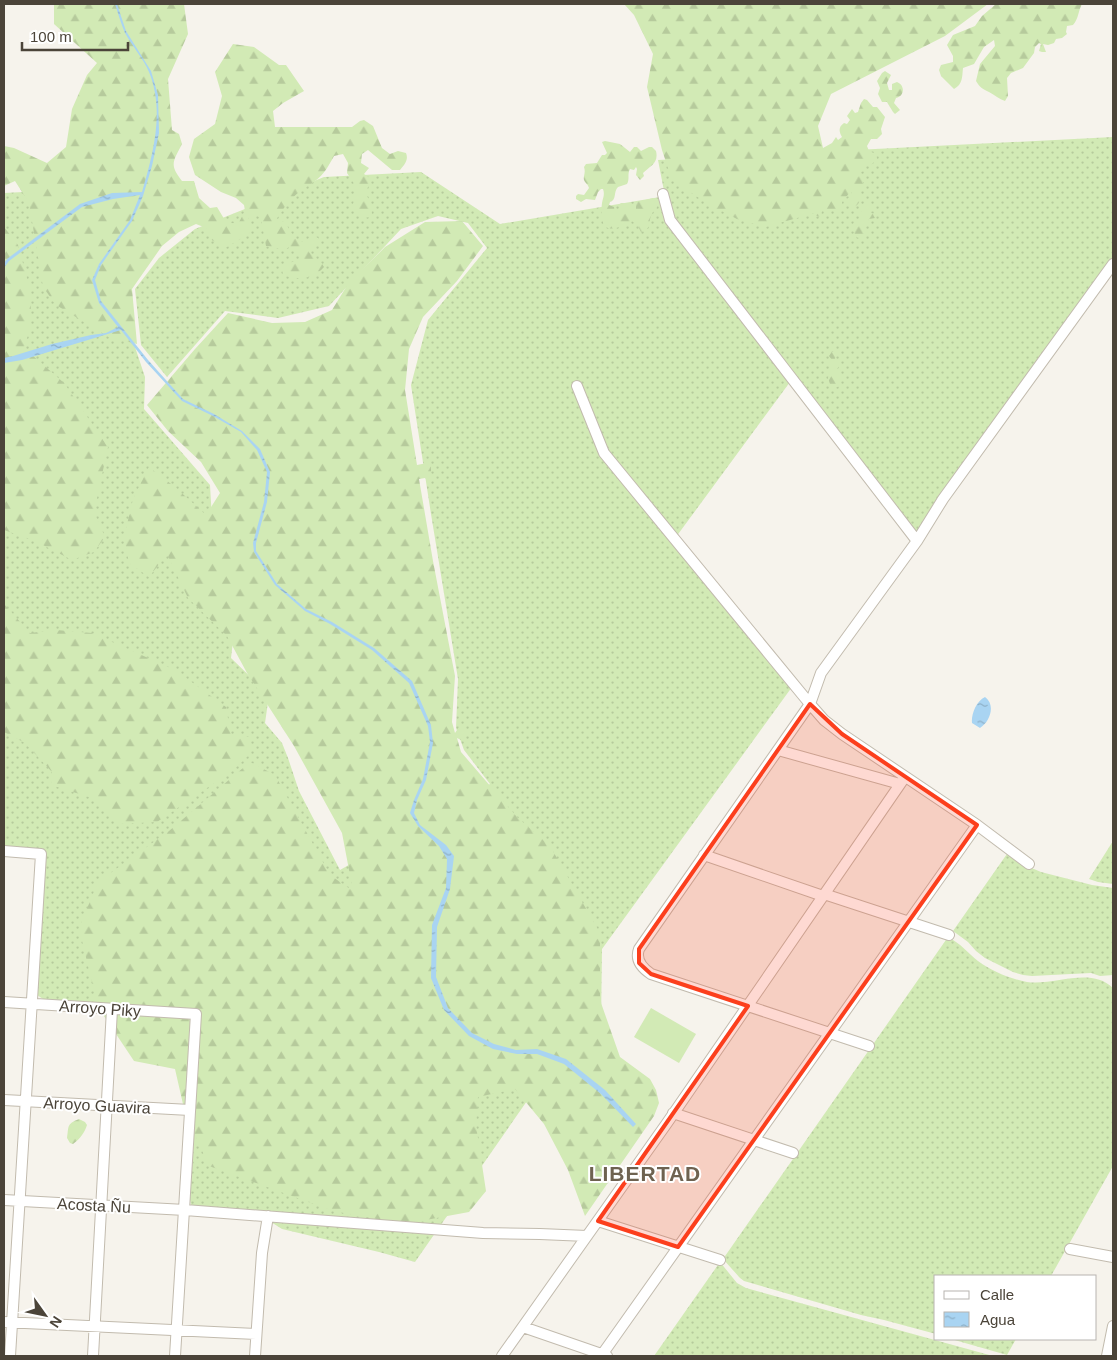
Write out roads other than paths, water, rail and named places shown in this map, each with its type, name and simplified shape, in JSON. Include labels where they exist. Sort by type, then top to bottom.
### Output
[{"type":"street","points":[[662,194],[670,220],[916,541]]},
{"type":"street","points":[[869,1046],[651,974],[644,970],[639,963],[637,955],[639,949],[810,704],[821,673],[916,541],[943,499],[1113,264]]},
{"type":"street","points":[[577,386],[604,453],[824,720],[902,780],[977,825],[1029,864]]},
{"type":"street","points":[[778,750],[902,780]]},
{"type":"street","points":[[502,1356],[674,1114],[902,780]]},
{"type":"street","points":[[523,1327],[603,1356],[977,825]]},
{"type":"street","points":[[4,851],[41,854],[19,1201],[8,1322],[10,1356]]},
{"type":"street","points":[[704,855],[948,935]]},
{"type":"street","name":"Arroyo Piky","points":[[4,1002],[196,1014],[190,1110]]},
{"type":"street","points":[[93,1356],[112,1009]]},
{"type":"street","name":"Arroyo Guavira","points":[[4,1100],[190,1110]]},
{"type":"street","points":[[175,1356],[190,1110]]},
{"type":"street","points":[[674,1114],[793,1153]]},
{"type":"street","name":"Acosta Ñu","points":[[4,1200],[185,1210],[483,1233],[587,1236]]},
{"type":"street","points":[[255,1356],[262,1253],[268,1216]]},
{"type":"street","points":[[598,1221],[720,1260]]},
{"type":"street","points":[[1070,1249],[1113,1257]]},
{"type":"street","points":[[8,1322],[256,1334]]},
{"type":"street","points":[[1107,1356],[1113,1326]]},
{"type":"water","points":[[115,4],[117,4],[126,31],[151,71],[158,95],[159,133],[143,196],[132,221],[101,265],[95,280],[101,301],[148,360],[183,399],[214,414],[242,431],[260,449],[270,472],[267,502],[256,543],[256,551],[277,584],[306,609],[332,622],[374,648],[412,681],[431,725],[433,743],[426,780],[417,800],[414,813],[420,825],[446,845],[454,856],[450,889],[437,927],[436,977],[448,1008],[472,1033],[494,1044],[516,1050],[537,1049],[566,1059],[605,1090],[636,1124],[633,1127],[601,1094],[564,1064],[537,1054],[517,1054],[493,1049],[469,1036],[444,1010],[431,978],[432,925],[446,888],[447,859],[439,846],[418,826],[410,813],[423,779],[430,742],[428,726],[409,683],[372,650],[305,611],[275,585],[254,552],[253,543],[264,502],[267,472],[257,450],[241,432],[182,401],[146,362],[121,330],[22,360],[4,363],[4,358],[52,344],[106,333],[118,327],[99,303],[92,280],[99,264],[130,220],[140,195],[113,199],[82,207],[9,261],[4,268],[4,263],[7,259],[80,204],[112,193],[142,192],[156,132],[157,117],[154,87],[144,62],[125,33]]},
{"type":"water","points":[[985,697],[991,709],[987,722],[980,728],[972,723],[972,716],[977,705]]},
{"type":"district","name":"LIBERTAD","points":[[645,1174]]}]
